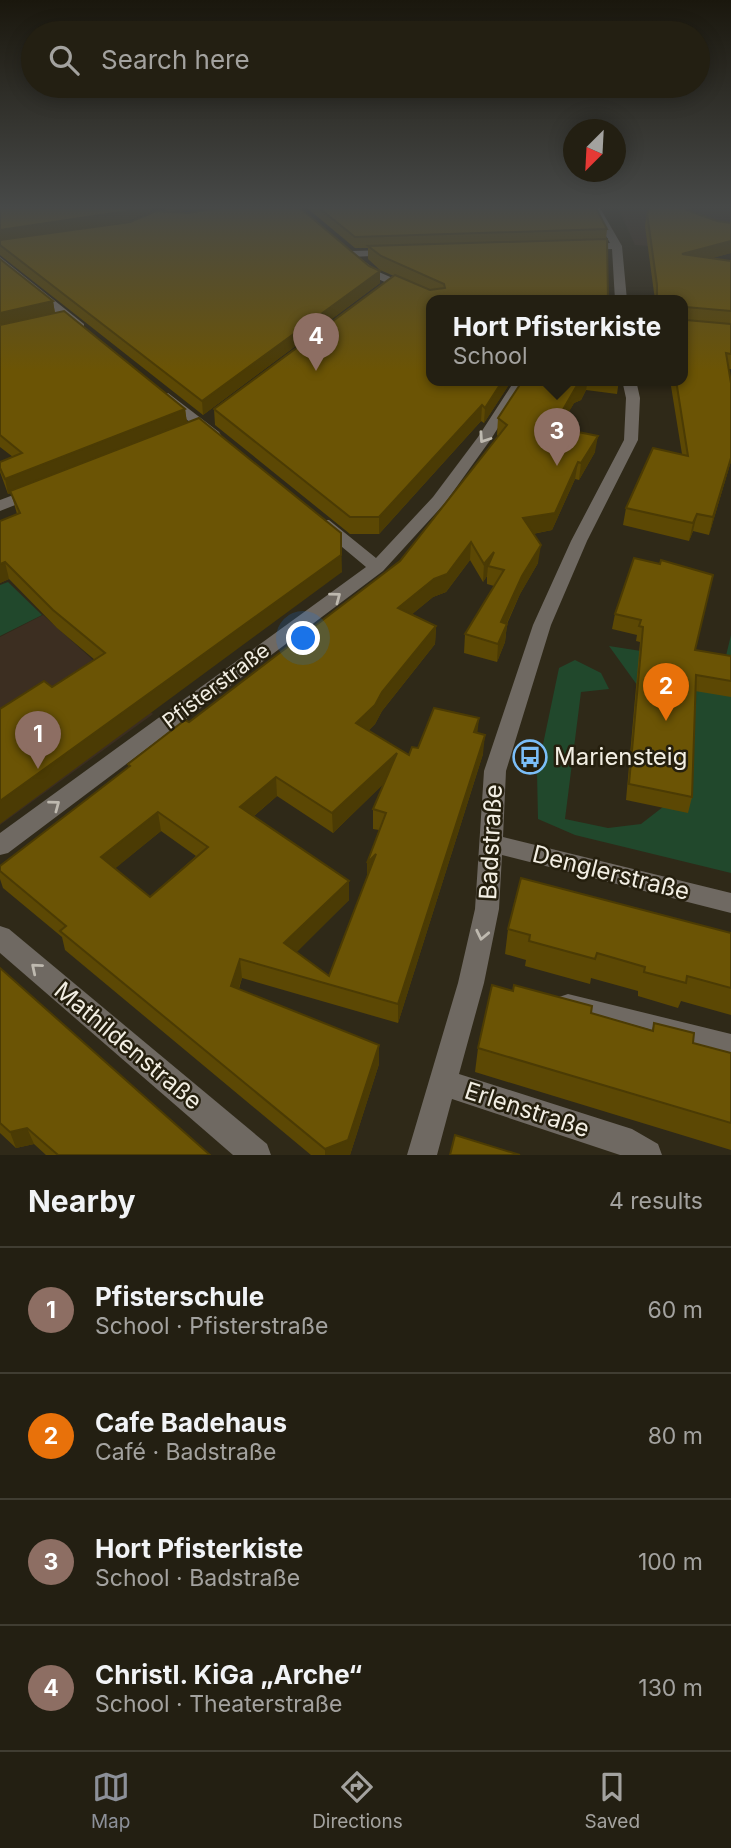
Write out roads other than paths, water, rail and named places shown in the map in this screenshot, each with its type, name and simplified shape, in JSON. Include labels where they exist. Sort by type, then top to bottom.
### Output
[{"type":"street","points":[[2,262],[61,319],[89,334]]},
{"type":"street","points":[[360,262],[386,286],[426,297]]},
{"type":"street","points":[[618,262],[621,295]]},
{"type":"street","name":"Pfisterstraße","points":[[0,846],[377,567],[439,500],[484,439],[518,386]]},
{"type":"street","name":"Badstraße","points":[[422,1155],[444,1083],[484,985],[495,771],[534,645],[579,541],[631,440],[633,398],[630,386]]},
{"type":"street","points":[[161,392],[222,442]]},
{"type":"street","points":[[0,506],[50,485]]},
{"type":"street","points":[[315,517],[377,567]]},
{"type":"street","name":"Denglerstraße","points":[[491,843],[731,904]]},
{"type":"street","name":"Mathildenstraße","points":[[0,937],[257,1155]]},
{"type":"street","points":[[549,1001],[731,1047]]},
{"type":"street","name":"Erlenstraße","points":[[444,1083],[632,1144],[647,1155]]},
{"type":"place","name":"Christl. KiGa „Arche“","points":[[316,371]]},
{"type":"place","name":"Hort Pfisterkiste","points":[[557,466]]},
{"type":"place","name":"Cafe Badehaus","points":[[666,721]]},
{"type":"place","name":"Mariensteig","points":[[530,757]]},
{"type":"place","name":"Pfisterschule","points":[[38,769]]}]
